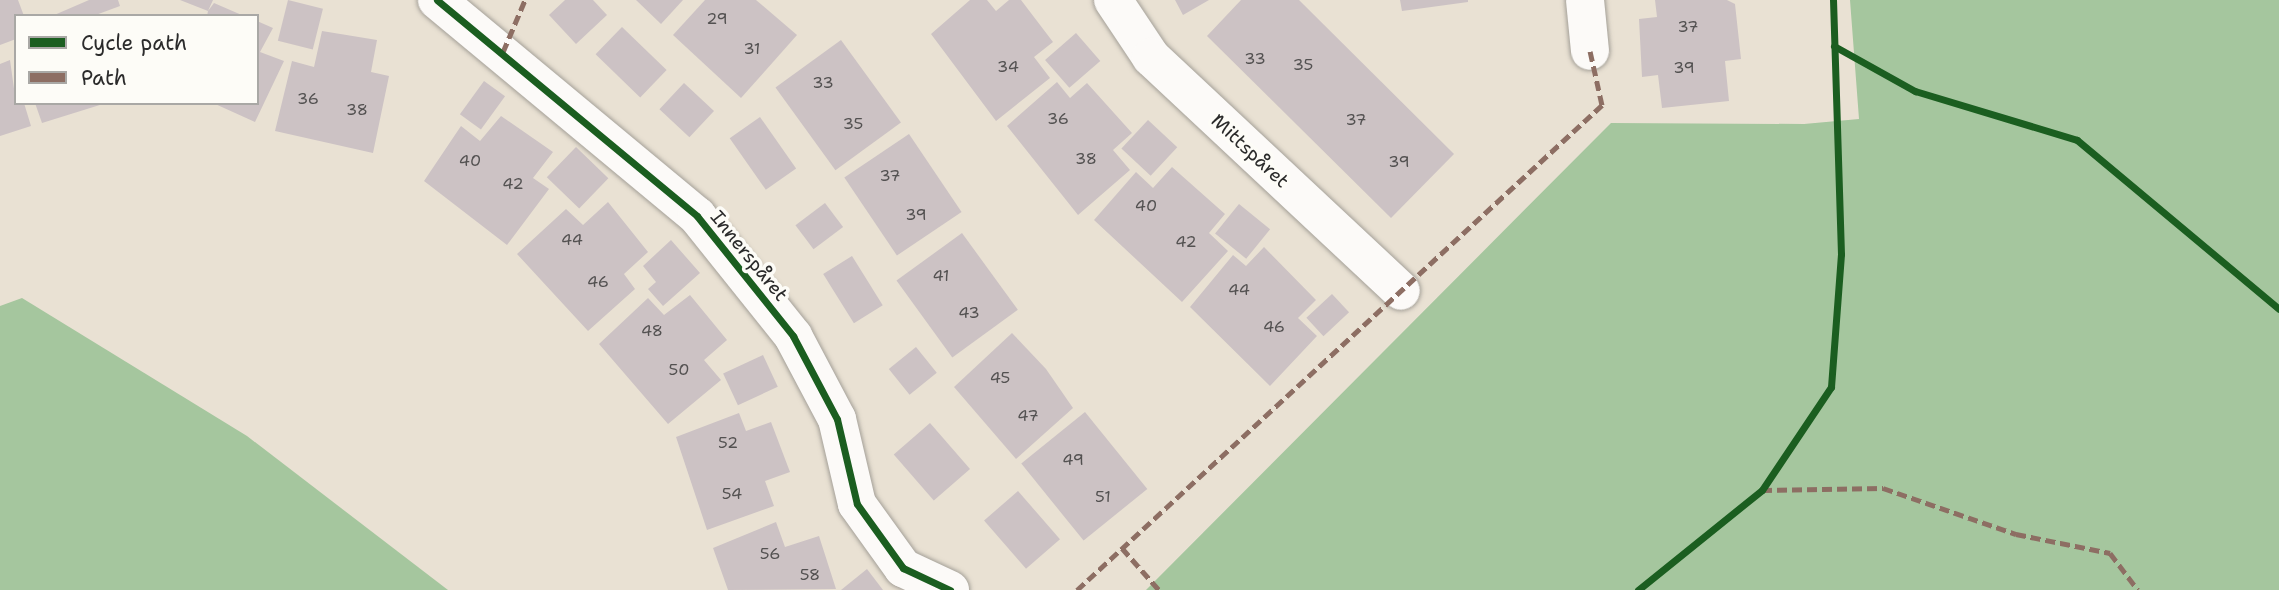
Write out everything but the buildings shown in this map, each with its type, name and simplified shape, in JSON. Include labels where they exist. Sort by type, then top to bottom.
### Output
[{"type":"street","name":"Innerspåret","points":[[437,0],[556,94],[697,216],[793,336],[837,419],[857,504],[903,568],[950,590]]},
{"type":"street","name":"Mittspåret","points":[[1113,0],[1151,57],[1401,291]]},
{"type":"street","points":[[1585,0],[1590,51]]},
{"type":"green space","points":[[1850,0],[2279,0],[2279,590],[1146,590],[1611,123],[1804,124],[1859,119]]},
{"type":"green space","points":[[22,298],[247,436],[448,590],[0,590],[0,306]]},
{"type":"marked path","points":[[503,52],[525,0]]},
{"type":"marked path","points":[[1077,590],[1602,105],[1590,51]]},
{"type":"marked path","points":[[1762,490],[1883,488],[2016,534],[2110,553],[2138,590]]},
{"type":"marked path","points":[[1122,548],[1159,590]]},
{"type":"cycle path","points":[[437,0],[697,216],[793,336],[837,419],[857,504],[903,568],[950,590]]},
{"type":"cycle path","points":[[1638,590],[1762,490],[1831,387],[1841,254],[1833,0]]},
{"type":"cycle path","points":[[1834,46],[1915,91],[2077,140],[2279,309]]}]
